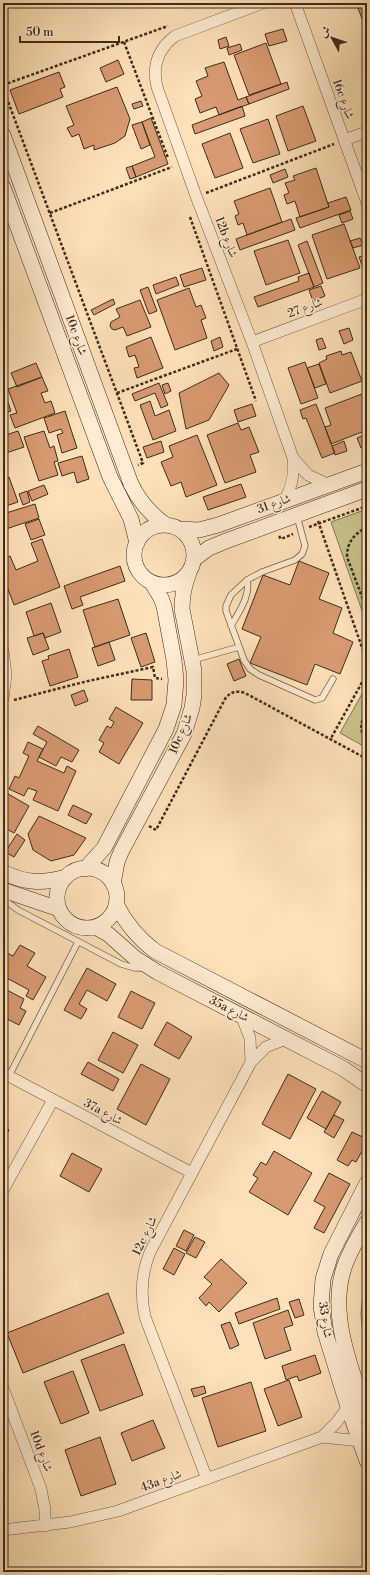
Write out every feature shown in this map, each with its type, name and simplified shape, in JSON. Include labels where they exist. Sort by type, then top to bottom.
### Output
[{"type":"street","name":"12b شارع","points":[[263,3],[182,33],[168,41],[159,54],[154,70],[155,78],[196,196],[252,342],[293,458],[294,476],[285,500]]},
{"type":"street","name":"16c شارع","points":[[295,3],[367,203]]},
{"type":"street","points":[[344,140],[367,132]]},
{"type":"street","name":"10c شارع","points":[[3,135],[133,488],[141,502],[157,518],[173,527]]},
{"type":"street","name":"10c شارع","points":[[3,187],[110,477],[131,519],[137,543]]},
{"type":"street","name":"شارع 27","points":[[252,342],[367,299]]},
{"type":"street","name":"12b شارع","points":[[293,458],[308,475],[329,485]]},
{"type":"street","name":"شارع 31","points":[[173,527],[194,530],[209,528],[367,471]]},
{"type":"street","name":"شارع 31","points":[[194,559],[217,544],[367,489]]},
{"type":"street","points":[[157,526],[173,527],[186,535],[194,550],[194,559],[189,573],[183,578],[168,585],[152,583],[140,573],[136,566],[135,550],[137,543],[142,535],[157,526]]},
{"type":"street","name":"10c شارع","points":[[113,884],[116,867],[121,852],[184,734],[189,721],[195,682],[193,660],[182,609],[183,590],[189,573]]},
{"type":"street","name":"10c شارع","points":[[85,869],[104,848],[166,729],[174,705],[176,680],[174,660],[164,606],[152,583]]},
{"type":"street","points":[[3,650],[7,700]]},
{"type":"street","points":[[3,872],[22,880],[44,882],[66,877],[78,870],[93,869],[101,872],[108,877],[113,884],[117,897],[116,904],[108,919],[95,927],[80,927],[73,925],[62,915],[59,909],[58,895],[59,889],[66,877]]},
{"type":"street","points":[[3,890],[59,909]]},
{"type":"street","name":"35a شارع","points":[[116,904],[128,926],[136,935],[156,951],[367,1061]]},
{"type":"street","name":"35a شارع","points":[[95,927],[108,934],[135,958],[149,968],[344,1069],[367,1085]]},
{"type":"street","points":[[241,1015],[250,1038],[252,1062]]},
{"type":"street","name":"12c شارع","points":[[207,1479],[145,1317],[141,1291],[145,1264],[252,1062],[266,1047],[286,1039]]},
{"type":"street","name":"37a شارع","points":[[6,1074],[192,1173]]},
{"type":"street","points":[[3,1190],[54,1100]]},
{"type":"street","name":"شارع 33","points":[[367,1183],[326,1266],[321,1306],[325,1332],[348,1407],[367,1461]]},
{"type":"street","name":"شارع 33","points":[[367,1222],[352,1249],[345,1266],[340,1284],[338,1309],[342,1334],[367,1417]]},
{"type":"street","name":"10d شارع","points":[[3,1388],[41,1489],[45,1510],[45,1526]]},
{"type":"street","name":"43a شارع","points":[[3,1530],[70,1522],[118,1511],[322,1437],[336,1423],[348,1407]]},
{"type":"street","name":"43a شارع","points":[[322,1437],[360,1441]]},
{"type":"lane","points":[[296,515],[305,546],[302,554],[295,560],[262,572],[247,580],[234,591],[228,600],[226,611],[246,665],[254,673],[315,700],[322,698],[333,679]]},
{"type":"lane","points":[[231,626],[247,594],[247,580]]},
{"type":"lane","points":[[193,660],[239,647]]},
{"type":"lane","points":[[3,899],[18,910],[121,964],[135,968],[149,968]]},
{"type":"lane","points":[[6,1074],[78,942]]},
{"type":"lane","points":[[367,1286],[364,1305],[367,1342]]},
{"type":"path","points":[[3,85],[169,25]]},
{"type":"path","points":[[124,42],[174,174]]},
{"type":"path","points":[[3,88],[143,463],[126,470]]},
{"type":"path","points":[[196,196],[344,140]]},
{"type":"path","points":[[50,213],[172,167]]},
{"type":"path","points":[[187,211],[256,402]]},
{"type":"path","points":[[117,393],[237,349]]},
{"type":"path","points":[[313,509],[366,659],[366,669],[362,682],[330,740]]},
{"type":"path","points":[[367,527],[355,534],[347,549],[347,557],[367,610]]},
{"type":"path","points":[[7,700],[153,667],[155,678],[176,680]]},
{"type":"path","points":[[138,820],[156,830],[229,694],[234,692],[239,691],[330,740],[367,758]]},
{"type":"path","points":[[367,711],[362,718],[361,726],[362,735],[367,742]]},
{"type":"path","points":[[200,736],[205,738]]},
{"type":"shaded area","points":[[367,509],[367,625],[331,522]]},
{"type":"shaded area","points":[[367,685],[367,748],[340,733]]},
{"type":"building","points":[[356,3],[367,3],[367,29],[366,29]]},
{"type":"building","points":[[283,29],[287,41],[269,46],[265,34]]},
{"type":"building","points":[[226,37],[229,46],[220,49],[218,40]]},
{"type":"building","points":[[266,43],[281,84],[249,95],[234,55]]},
{"type":"building","points":[[240,44],[242,50],[229,55],[227,48]]},
{"type":"building","points":[[118,60],[124,74],[106,82],[100,68]]},
{"type":"building","points":[[224,62],[238,100],[246,97],[249,104],[219,115],[216,107],[200,113],[195,99],[202,96],[196,81],[208,76],[205,68]]},
{"type":"building","points":[[59,72],[65,87],[60,89],[63,97],[19,114],[10,90]]},
{"type":"building","points":[[287,82],[289,89],[249,104],[246,97]]},
{"type":"building","points":[[117,87],[130,119],[125,136],[115,143],[94,150],[94,145],[84,149],[79,134],[72,137],[67,128],[74,125],[66,106]]},
{"type":"building","points":[[141,101],[143,106],[134,109],[132,104]]},
{"type":"building","points":[[242,106],[245,116],[195,134],[192,125]]},
{"type":"building","points":[[303,106],[316,141],[288,151],[276,116]]},
{"type":"building","points":[[151,118],[168,164],[136,177],[132,166],[155,157],[142,122]]},
{"type":"building","points":[[268,119],[280,154],[253,163],[240,129]]},
{"type":"building","points":[[142,122],[150,145],[141,149],[132,125]]},
{"type":"building","points":[[230,133],[243,168],[215,178],[202,144]]},
{"type":"building","points":[[132,166],[136,177],[130,179],[126,168]]},
{"type":"building","points":[[316,168],[329,207],[300,217],[295,201],[287,204],[284,195],[289,193],[285,183],[295,180],[293,176]]},
{"type":"building","points":[[285,169],[288,177],[273,183],[270,175]]},
{"type":"building","points":[[270,188],[282,222],[247,235],[243,223],[238,225],[235,216],[239,214],[234,201]]},
{"type":"building","points":[[346,197],[351,210],[300,228],[296,218],[329,207],[328,203]]},
{"type":"building","points":[[350,211],[353,219],[342,223],[339,215]]},
{"type":"building","points":[[291,219],[295,230],[240,250],[236,239]]},
{"type":"building","points":[[344,224],[360,268],[327,279],[312,235]]},
{"type":"building","points":[[360,238],[363,245],[353,248],[350,241]]},
{"type":"building","points":[[288,240],[300,273],[266,285],[254,251]]},
{"type":"building","points":[[307,241],[323,283],[314,287],[298,245]]},
{"type":"building","points":[[366,255],[367,266],[363,268],[359,257]]},
{"type":"building","points":[[202,268],[206,280],[184,287],[180,275]]},
{"type":"building","points":[[309,273],[314,287],[258,307],[254,297],[299,281],[298,277]]},
{"type":"building","points":[[176,277],[179,285],[156,294],[153,285]]},
{"type":"building","points":[[321,286],[325,296],[313,301],[309,290]]},
{"type":"building","points":[[148,287],[157,311],[149,314],[140,290]]},
{"type":"building","points":[[189,288],[196,307],[201,305],[206,318],[201,320],[207,338],[175,350],[157,300]]},
{"type":"building","points":[[113,299],[115,304],[94,315],[91,310]]},
{"type":"building","points":[[140,300],[151,327],[127,336],[123,327],[115,330],[112,329],[110,326],[111,322],[120,317],[116,309]]},
{"type":"building","points":[[349,328],[353,340],[344,344],[339,331]]},
{"type":"building","points":[[151,337],[163,368],[137,378],[134,368],[139,367],[135,355],[129,357],[126,347]]},
{"type":"building","points":[[220,337],[223,347],[214,351],[211,341]]},
{"type":"building","points":[[322,338],[326,348],[319,350],[316,340]]},
{"type":"building","points":[[341,351],[342,355],[351,352],[362,381],[330,393],[319,363],[327,359],[326,356]]},
{"type":"building","points":[[305,362],[318,398],[301,404],[288,368]]},
{"type":"building","points":[[36,363],[42,377],[17,387],[11,373]]},
{"type":"building","points":[[319,364],[326,384],[315,388],[307,368]]},
{"type":"building","points":[[219,373],[229,385],[209,420],[186,429],[179,393]]},
{"type":"building","points":[[42,377],[48,391],[41,393],[45,403],[51,401],[55,413],[15,428],[10,415],[17,413],[8,389]]},
{"type":"building","points":[[159,383],[168,405],[161,408],[155,393],[135,401],[132,394]]},
{"type":"building","points":[[168,383],[171,391],[165,394],[162,385]]},
{"type":"building","points":[[367,384],[367,400],[362,386]]},
{"type":"building","points":[[3,388],[11,411],[3,414]]},
{"type":"building","points":[[362,394],[365,401],[367,400],[367,430],[331,444],[325,427],[331,425],[325,408]]},
{"type":"building","points":[[150,401],[155,416],[169,410],[176,431],[153,440],[140,405]]},
{"type":"building","points":[[252,404],[256,416],[238,422],[234,410]]},
{"type":"building","points":[[316,404],[335,453],[322,458],[306,418],[303,419],[300,410]]},
{"type":"building","points":[[65,411],[77,448],[62,453],[57,435],[63,433],[61,429],[49,433],[44,418]]},
{"type":"building","points":[[3,420],[8,435],[3,436]]},
{"type":"building","points":[[238,423],[241,430],[249,427],[259,452],[250,455],[256,472],[225,483],[207,435]]},
{"type":"building","points":[[18,431],[24,447],[3,454],[3,436]]},
{"type":"building","points":[[44,431],[50,448],[54,446],[58,461],[54,462],[58,475],[39,481],[24,437]]},
{"type":"building","points":[[367,434],[367,445],[361,448],[357,438]]},
{"type":"building","points":[[197,435],[217,485],[186,497],[181,482],[171,486],[161,462],[173,457],[169,446]]},
{"type":"building","points":[[161,441],[164,452],[147,458],[143,447]]},
{"type":"building","points":[[344,441],[347,451],[335,455],[332,446]]},
{"type":"building","points":[[82,456],[89,479],[77,483],[74,472],[62,476],[58,463]]},
{"type":"building","points":[[9,477],[18,502],[3,507],[3,480]]},
{"type":"building","points":[[241,484],[246,497],[208,510],[203,497]]},
{"type":"building","points":[[44,485],[48,494],[32,501],[28,491]]},
{"type":"building","points":[[27,491],[30,502],[23,505],[19,494]]},
{"type":"building","points":[[35,504],[39,518],[3,530],[3,514]]},
{"type":"building","points":[[39,519],[45,535],[31,540],[25,524]]},
{"type":"building","points":[[42,539],[60,587],[14,605],[3,576],[3,559],[10,556],[16,570],[38,561],[31,543]]},
{"type":"building","points":[[299,561],[329,573],[319,599],[342,608],[333,633],[353,642],[340,674],[315,664],[307,685],[250,663],[261,637],[242,629],[263,575],[290,585]]},
{"type":"building","points":[[120,566],[125,581],[80,597],[83,605],[72,609],[64,586]]},
{"type":"building","points":[[118,599],[130,635],[95,647],[83,610]]},
{"type":"building","points":[[51,603],[61,632],[45,638],[43,633],[34,636],[26,612]]},
{"type":"building","points":[[43,633],[49,649],[33,655],[27,638]]},
{"type":"building","points":[[146,633],[155,662],[141,667],[131,638]]},
{"type":"building","points":[[109,642],[115,660],[98,666],[92,648]]},
{"type":"building","points":[[69,649],[78,677],[50,686],[42,661],[49,659],[48,656]]},
{"type":"building","points":[[239,659],[246,676],[234,681],[227,664]]},
{"type":"building","points":[[132,679],[152,680],[152,700],[131,700]]},
{"type":"building","points":[[84,690],[88,701],[75,706],[71,695]]},
{"type":"building","points":[[116,707],[143,723],[119,764],[99,752],[104,743],[99,740],[107,726],[111,728],[114,722],[109,719]]},
{"type":"building","points":[[38,726],[79,750],[72,762],[61,757],[56,766],[39,757],[47,742],[33,734]]},
{"type":"building","points":[[28,742],[43,749],[37,761],[64,773],[67,766],[76,771],[58,811],[33,800],[37,791],[28,788],[24,796],[9,789],[15,776],[19,778],[29,756],[23,753]]},
{"type":"building","points":[[3,774],[7,776],[3,785]]},
{"type":"building","points":[[3,791],[29,806],[14,833],[3,827]]},
{"type":"building","points":[[73,805],[92,814],[86,824],[68,815]]},
{"type":"building","points":[[39,816],[86,838],[74,855],[51,861],[33,850],[28,834]]},
{"type":"building","points":[[17,834],[25,840],[14,857],[5,852]]},
{"type":"building","points":[[20,945],[35,953],[27,966],[46,977],[33,1000],[26,996],[29,990],[3,976],[3,951],[13,956]]},
{"type":"building","points":[[87,968],[116,984],[107,1001],[87,990],[79,1004],[87,1009],[81,1019],[64,1010]]},
{"type":"building","points":[[3,988],[24,999],[20,1008],[26,1011],[19,1025],[3,1017]]},
{"type":"building","points":[[131,991],[155,1003],[142,1029],[118,1017]]},
{"type":"building","points":[[167,1022],[192,1037],[179,1059],[154,1045]]},
{"type":"building","points":[[113,1032],[138,1045],[123,1073],[98,1060]]},
{"type":"building","points":[[88,1062],[119,1079],[113,1091],[81,1074]]},
{"type":"building","points":[[141,1064],[170,1079],[146,1125],[117,1109]]},
{"type":"building","points":[[288,1074],[316,1089],[290,1139],[262,1124]]},
{"type":"building","points":[[322,1091],[341,1102],[326,1129],[307,1118]]},
{"type":"building","points":[[334,1115],[344,1120],[334,1138],[324,1132]]},
{"type":"building","points":[[3,1126],[9,1130],[3,1141]]},
{"type":"building","points":[[352,1132],[367,1139],[367,1142],[356,1162],[352,1160],[348,1166],[337,1160]]},
{"type":"building","points":[[274,1151],[312,1173],[288,1215],[249,1192],[258,1178],[253,1175],[261,1162],[266,1165]]},
{"type":"building","points":[[72,1153],[102,1169],[89,1192],[60,1176]]},
{"type":"building","points":[[329,1173],[350,1184],[324,1233],[314,1228],[325,1207],[314,1201]]},
{"type":"building","points":[[184,1230],[194,1235],[186,1251],[176,1246]]},
{"type":"building","points":[[195,1237],[205,1242],[196,1258],[186,1253]]},
{"type":"building","points":[[174,1248],[185,1254],[174,1275],[163,1269]]},
{"type":"building","points":[[221,1259],[247,1283],[219,1312],[209,1302],[206,1306],[199,1298],[212,1284],[204,1277]]},
{"type":"building","points":[[108,1293],[124,1333],[23,1373],[7,1333]]},
{"type":"building","points":[[277,1298],[280,1309],[239,1324],[235,1313]]},
{"type":"building","points":[[299,1299],[304,1315],[295,1318],[289,1302]]},
{"type":"building","points":[[288,1310],[293,1325],[284,1328],[291,1350],[265,1359],[253,1323]]},
{"type":"building","points":[[230,1322],[239,1345],[230,1349],[221,1325]]},
{"type":"building","points":[[124,1344],[143,1395],[100,1411],[81,1360]]},
{"type":"building","points":[[315,1355],[321,1373],[299,1381],[297,1376],[286,1380],[282,1366]]},
{"type":"building","points":[[73,1371],[89,1413],[61,1424],[44,1382]]},
{"type":"building","points":[[289,1380],[302,1417],[278,1426],[264,1389]]},
{"type":"building","points":[[251,1382],[266,1431],[218,1447],[202,1398]]},
{"type":"building","points":[[204,1386],[206,1393],[194,1397],[191,1389]]},
{"type":"building","points":[[153,1420],[165,1448],[132,1461],[121,1433]]},
{"type":"building","points":[[100,1437],[116,1484],[81,1496],[65,1450]]}]
